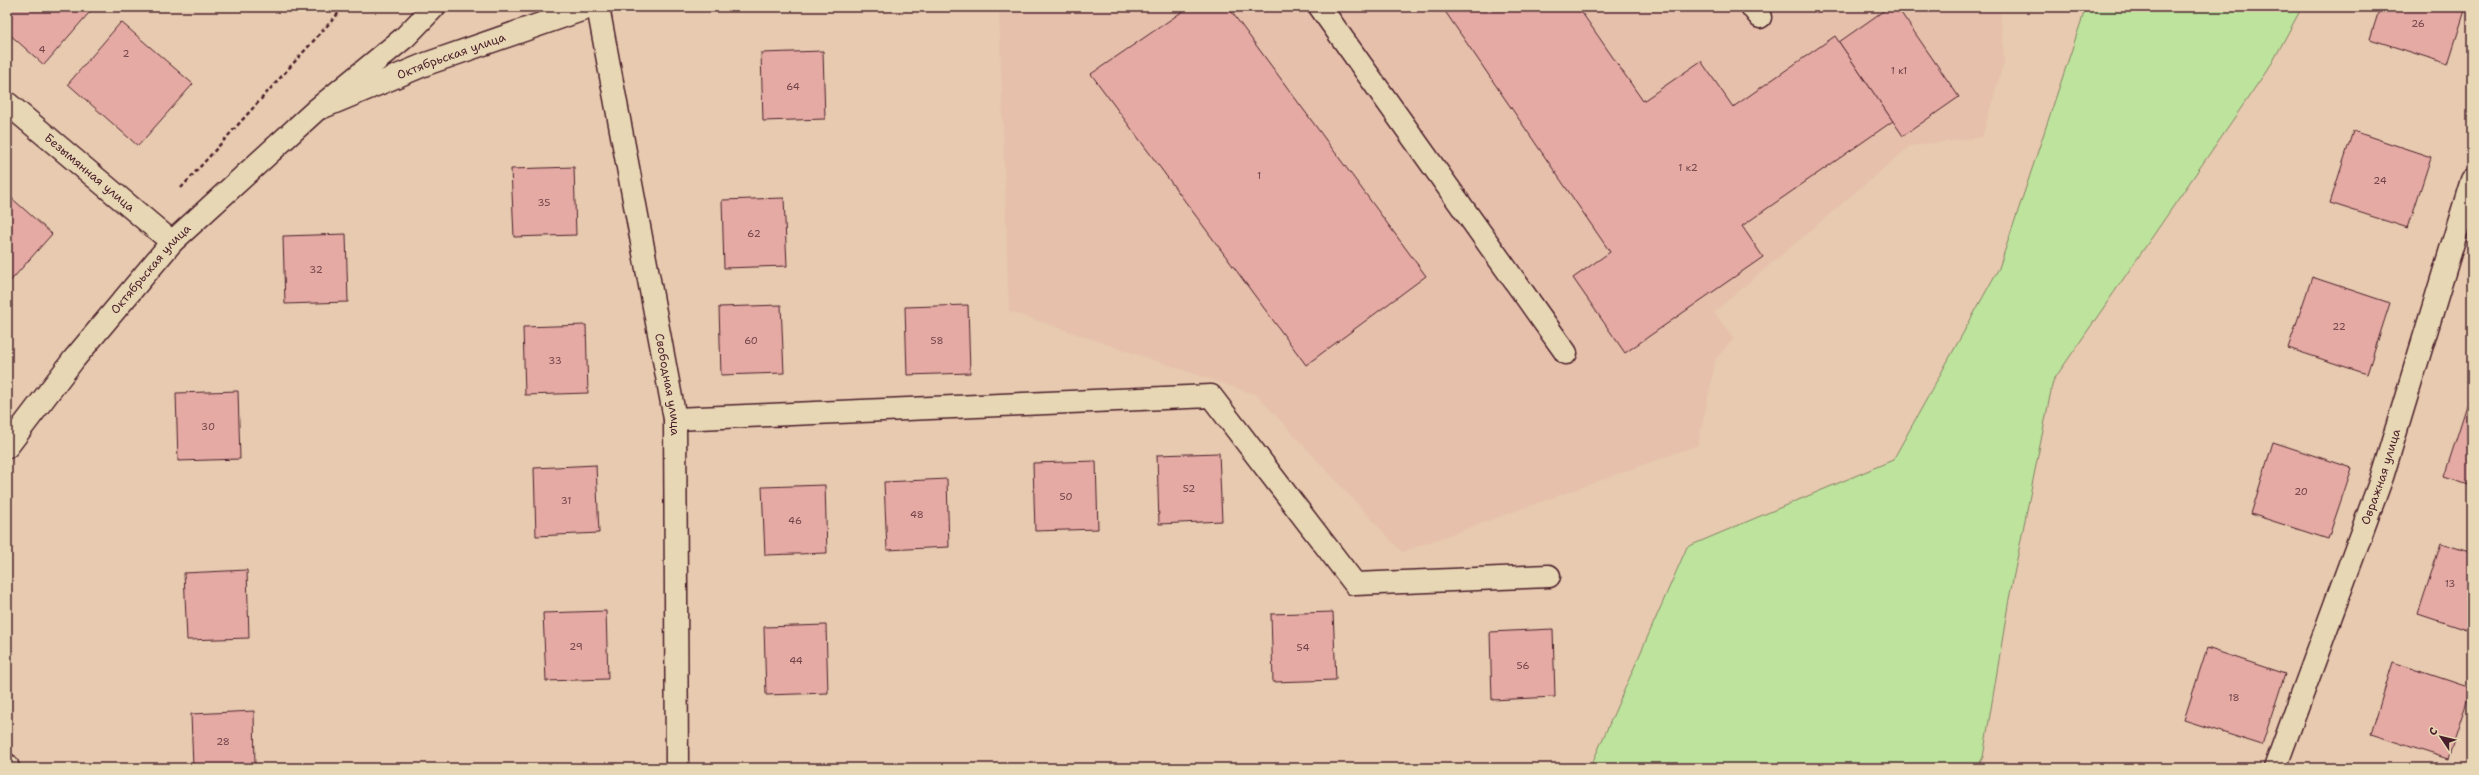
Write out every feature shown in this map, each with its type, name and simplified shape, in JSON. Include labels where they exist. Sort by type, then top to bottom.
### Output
[{"type":"street","name":"Октябрьская улица","points":[[7,447],[74,359],[172,242],[315,111],[404,37],[434,7]]},
{"type":"street","name":"Октябрьская улица","points":[[315,111],[426,64],[590,7]]},
{"type":"street","name":"Свободная улица","points":[[598,7],[675,419],[677,768]]},
{"type":"street","points":[[1320,7],[1566,353]]},
{"type":"street","name":"Безымянная улица","points":[[7,103],[172,242]]},
{"type":"street","name":"Овражная улица","points":[[2276,768],[2382,477],[2472,180]]},
{"type":"street","points":[[675,419],[1211,396],[1355,584],[1549,576]]},
{"type":"path","points":[[149,223],[344,7]]},
{"type":"shaded area","points":[[999,7],[2000,7],[2004,61],[1982,137],[1910,146],[1714,312],[1734,339],[1716,358],[1698,445],[1402,552],[1257,395],[1009,311]]},
{"type":"green space","points":[[2086,7],[2302,7],[2272,63],[2053,381],[2009,599],[1983,757],[1977,768],[1590,768],[1687,547],[1893,460],[1999,268]]},
{"type":"building","points":[[7,7],[94,7],[44,65],[7,32]]},
{"type":"building","points":[[1189,7],[1228,7],[1426,276],[1306,365],[1091,74]]},
{"type":"building","points":[[1442,7],[1578,7],[1643,101],[1701,61],[1733,107],[1835,36],[1893,121],[1742,226],[1763,257],[1625,353],[1573,278],[1610,252]]},
{"type":"building","points":[[1889,7],[1897,7],[1959,97],[1903,136],[1839,42]]},
{"type":"building","points":[[2380,7],[2466,7],[2448,64],[2370,39]]},
{"type":"building","points":[[121,22],[193,84],[138,146],[68,84]]},
{"type":"building","points":[[823,51],[825,119],[763,121],[761,53]]},
{"type":"building","points":[[2353,131],[2431,157],[2408,228],[2330,203]]},
{"type":"building","points":[[574,167],[576,235],[514,237],[511,169]]},
{"type":"building","points":[[7,194],[52,234],[7,285]]},
{"type":"building","points":[[784,198],[787,266],[724,268],[722,200]]},
{"type":"building","points":[[346,234],[348,302],[285,304],[283,236]]},
{"type":"building","points":[[2312,277],[2390,303],[2367,374],[2288,348]]},
{"type":"building","points":[[781,305],[784,373],[721,375],[719,307]]},
{"type":"building","points":[[968,305],[970,373],[907,375],[905,307]]},
{"type":"building","points":[[586,325],[588,393],[525,395],[523,327]]},
{"type":"building","points":[[238,391],[240,459],[178,461],[176,393]]},
{"type":"building","points":[[2467,405],[2472,407],[2472,486],[2444,477]]},
{"type":"building","points":[[2273,442],[2352,468],[2328,539],[2251,514]]},
{"type":"building","points":[[1219,453],[1222,521],[1159,524],[1157,455]]},
{"type":"building","points":[[1096,461],[1098,529],[1035,531],[1033,463]]},
{"type":"building","points":[[596,465],[599,533],[536,536],[534,468]]},
{"type":"building","points":[[947,479],[949,547],[887,550],[884,482]]},
{"type":"building","points":[[825,485],[827,553],[765,555],[762,487]]},
{"type":"building","points":[[2441,543],[2472,553],[2472,632],[2418,614]]},
{"type":"building","points":[[247,570],[249,638],[187,640],[184,573]]},
{"type":"building","points":[[606,611],[608,679],[546,681],[543,613]]},
{"type":"building","points":[[1333,612],[1336,680],[1273,682],[1271,614]]},
{"type":"building","points":[[826,625],[828,693],[766,695],[764,627]]},
{"type":"building","points":[[1553,629],[1555,697],[1492,700],[1490,632]]},
{"type":"building","points":[[2207,648],[2285,674],[2262,745],[2184,720]]},
{"type":"building","points":[[2393,662],[2471,688],[2448,759],[2371,734]]},
{"type":"building","points":[[254,711],[255,768],[193,768],[191,714]]},
{"type":"building","points":[[619,764],[619,768],[556,768],[556,766]]},
{"type":"building","points":[[823,764],[823,768],[760,768],[760,766]]}]
